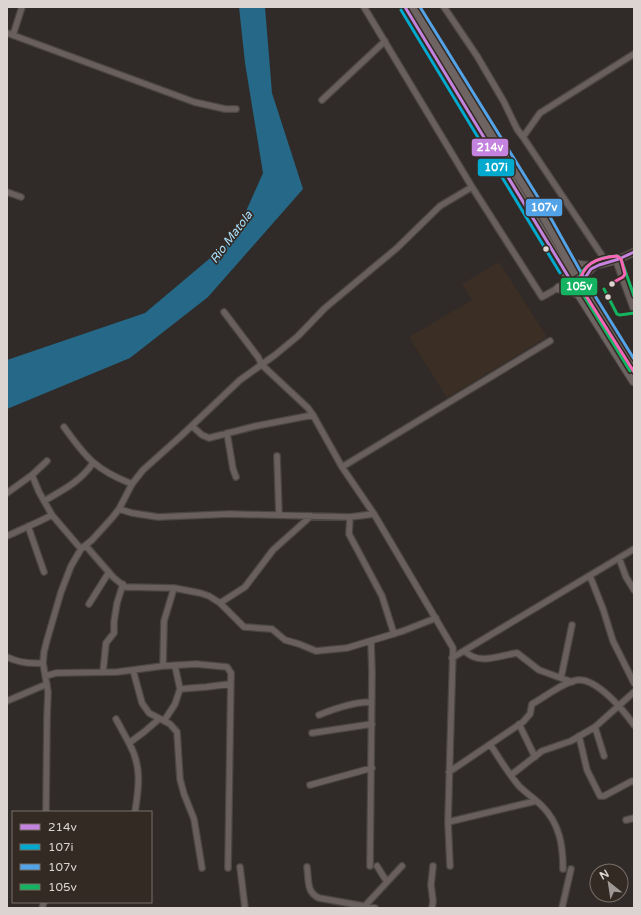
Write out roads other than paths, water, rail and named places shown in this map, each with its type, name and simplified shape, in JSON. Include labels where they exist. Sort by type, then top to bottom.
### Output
[{"type":"highway","points":[[405,7],[490,138],[545,218],[569,261],[574,279]]},
{"type":"highway","points":[[414,7],[564,270],[574,279],[634,368]]},
{"type":"highway","points":[[564,270],[563,278],[558,289],[581,290]]},
{"type":"highway","points":[[581,290],[634,381]]},
{"type":"street","points":[[22,7],[10,34],[194,102],[225,109],[236,109]]},
{"type":"street","points":[[364,7],[472,186],[542,297],[574,279]]},
{"type":"street","points":[[444,7],[477,56],[504,102],[517,129],[607,263]]},
{"type":"street","points":[[322,100],[384,41]]},
{"type":"street","points":[[523,136],[540,113],[634,54]]},
{"type":"street","points":[[46,811],[48,692],[43,663],[46,640],[71,566],[83,548],[119,509],[132,484],[143,470],[240,380],[262,365],[298,336],[326,308],[397,248],[440,206],[472,186]]},
{"type":"street","points":[[7,192],[21,197]]},
{"type":"street","points":[[569,261],[578,265],[596,265],[616,261],[634,252]]},
{"type":"street","points":[[616,261],[634,310]]},
{"type":"street","points":[[581,290],[585,275],[596,265]]},
{"type":"street","points":[[224,312],[258,357],[262,365],[308,408],[342,467],[374,514],[453,648],[448,822],[450,866]]},
{"type":"street","points":[[342,467],[550,341]]},
{"type":"street","points":[[192,426],[202,436],[209,438],[256,426],[313,416]]},
{"type":"street","points":[[64,428],[93,463],[103,470],[132,484]]},
{"type":"street","points":[[227,433],[233,469],[236,477]]},
{"type":"street","points":[[277,456],[279,515]]},
{"type":"street","points":[[7,493],[32,475],[47,461]]},
{"type":"street","points":[[44,501],[74,484],[87,472],[93,463]]},
{"type":"street","points":[[32,475],[38,492],[56,522],[125,587],[174,588],[209,596],[220,603],[244,627],[272,629],[285,640],[316,651],[348,648],[394,634],[436,618]]},
{"type":"street","points":[[119,509],[158,518],[229,514],[350,517],[374,514]]},
{"type":"street","points":[[7,536],[52,515]]},
{"type":"street","points":[[220,603],[245,587],[273,550],[311,516]]},
{"type":"street","points":[[350,517],[349,534],[382,596],[394,634]]},
{"type":"street","points":[[28,526],[44,572]]},
{"type":"street","points":[[452,658],[634,549]]},
{"type":"street","points":[[618,558],[626,577],[634,590]]},
{"type":"street","points":[[89,604],[109,572]]},
{"type":"street","points":[[590,576],[603,609],[613,641],[634,683]]},
{"type":"street","points":[[103,672],[106,643],[114,633],[117,603],[122,584]]},
{"type":"street","points":[[163,666],[164,621],[174,588]]},
{"type":"street","points":[[561,678],[572,625]]},
{"type":"street","points":[[370,866],[372,768],[371,641]]},
{"type":"street","points":[[465,651],[473,658],[491,658],[517,653],[539,670],[572,682]]},
{"type":"street","points":[[7,657],[29,664],[43,663]]},
{"type":"street","points":[[46,676],[56,673],[117,672],[163,666],[206,664],[227,667],[231,673],[228,868]]},
{"type":"street","points":[[129,743],[162,720],[175,704],[180,689],[175,666]]},
{"type":"street","points":[[133,670],[142,703],[149,713],[174,727],[177,732],[179,774],[184,794],[194,819],[202,868]]},
{"type":"street","points":[[449,772],[519,724],[530,714],[532,704],[560,687],[578,680],[591,683],[605,693],[634,725]]},
{"type":"street","points":[[7,701],[47,684]]},
{"type":"street","points":[[180,689],[230,684]]},
{"type":"street","points":[[511,775],[542,751],[570,741],[595,727],[634,692]]},
{"type":"street","points":[[319,715],[344,706],[371,702]]},
{"type":"street","points":[[116,718],[129,743],[138,767],[139,779],[135,811]]},
{"type":"street","points":[[312,733],[372,724]]},
{"type":"street","points":[[519,724],[534,757]]},
{"type":"street","points":[[595,727],[604,756]]},
{"type":"street","points":[[579,736],[587,770],[600,796],[604,796],[632,781],[634,782]]},
{"type":"street","points":[[490,744],[519,786],[542,806],[549,815],[560,834],[564,869]]},
{"type":"street","points":[[310,785],[372,768]]},
{"type":"street","points":[[448,822],[536,801]]},
{"type":"street","points":[[626,820],[634,818]]},
{"type":"street","points":[[377,866],[387,882]]},
{"type":"street","points":[[364,907],[402,866]]},
{"type":"street","points":[[432,908],[433,901],[431,885],[433,866]]},
{"type":"street","points":[[240,867],[245,908]]},
{"type":"street","points":[[307,867],[310,889],[313,895],[319,898],[375,908]]},
{"type":"street","points":[[562,908],[571,869]]},
{"type":"water","points":[[239,7],[265,7],[272,93],[303,189],[208,297],[130,358],[7,409],[7,360],[145,313],[234,238],[263,173],[245,63]]},
{"type":"water label","name":"Rio Matola","points":[[231,237]]}]
